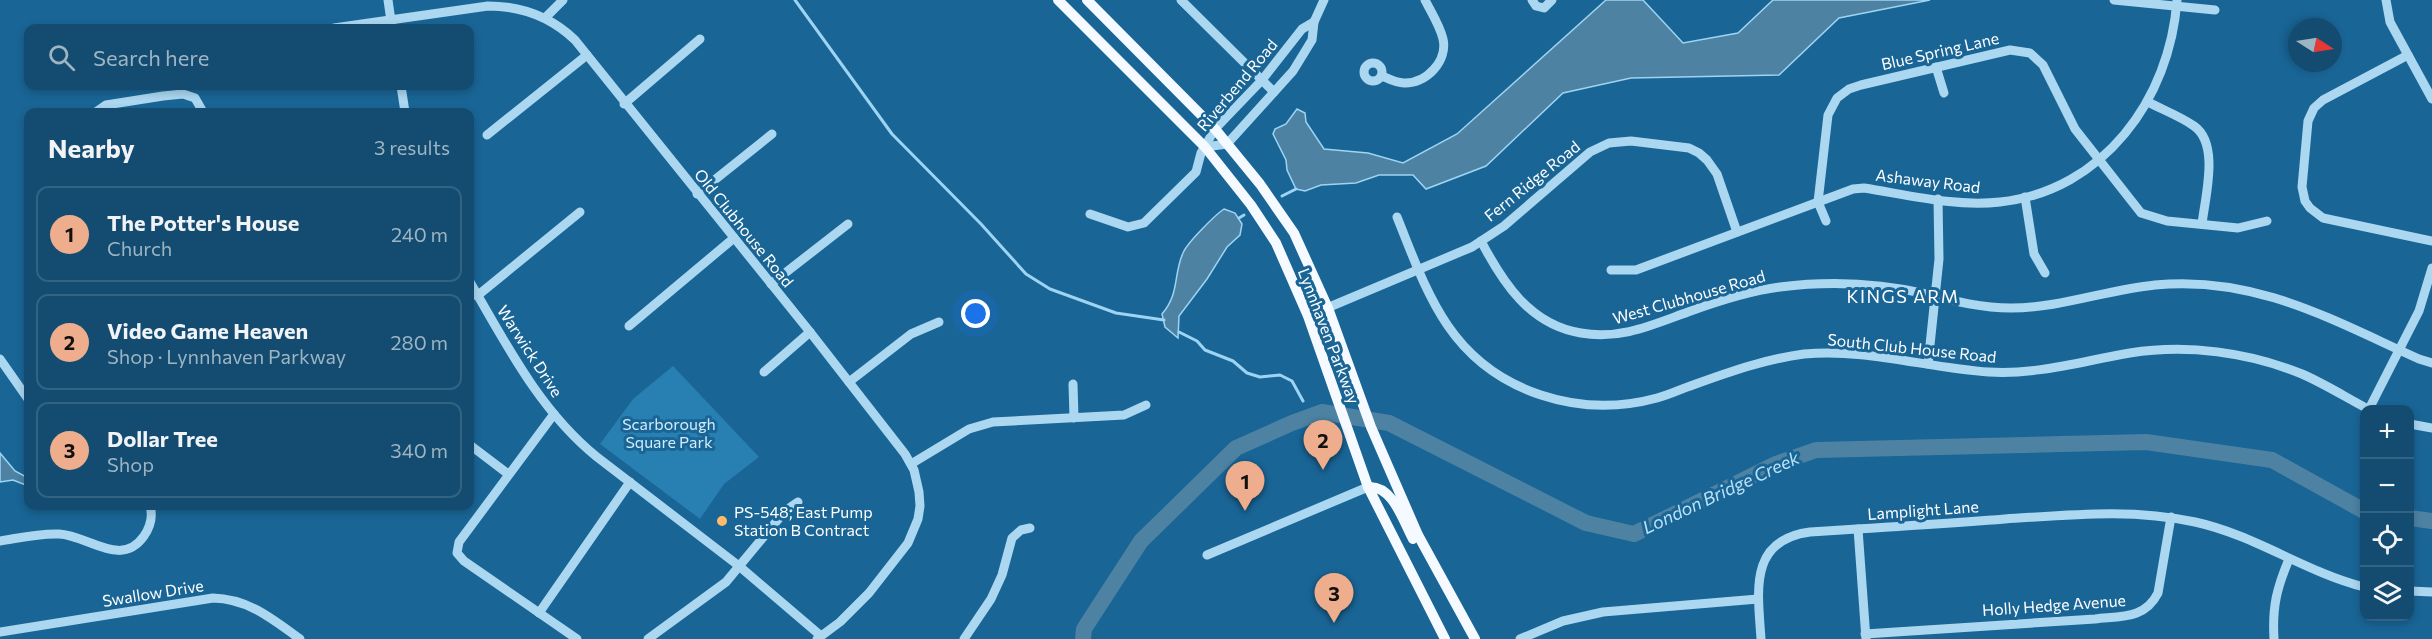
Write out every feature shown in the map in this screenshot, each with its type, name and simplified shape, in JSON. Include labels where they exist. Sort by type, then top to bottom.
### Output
[{"type":"main road","name":"Lynnhaven Parkway","points":[[1058,0],[1205,147],[1251,205],[1276,243],[1308,316],[1368,487],[1445,639]]},
{"type":"main road","name":"Lynnhaven Parkway","points":[[1087,0],[1215,129],[1260,184],[1294,233],[1328,308],[1371,427],[1428,554],[1475,639]]},
{"type":"main road","points":[[1368,487],[1379,488],[1390,497],[1413,539],[1428,554]]},
{"type":"street","points":[[388,0],[392,24]]},
{"type":"street","points":[[545,18],[563,0]]},
{"type":"street","points":[[1181,0],[1274,92]]},
{"type":"street","name":"Riverbend Road","points":[[1205,147],[1227,144],[1293,70],[1312,40],[1314,22],[1324,0]]},
{"type":"street","points":[[1382,76],[1395,82],[1412,83],[1433,71],[1439,63],[1443,55],[1443,38],[1425,0]]},
{"type":"street","points":[[1532,0],[1540,8],[1547,7],[1552,0]]},
{"type":"street","points":[[2114,0],[2177,3],[2215,10]]},
{"type":"street","points":[[2385,0],[2390,22],[2432,99]]},
{"type":"street","name":"Ashaway Road","points":[[1611,270],[1636,270],[1853,189],[1864,188],[1976,203],[2000,202],[2051,189],[2073,179],[2099,161],[2127,133],[2148,102],[2166,58],[2177,3]]},
{"type":"street","name":"Old Clubhouse Road","points":[[392,24],[488,6],[518,8],[545,18],[566,32],[810,332],[911,464],[917,480],[920,506],[918,519],[908,543],[869,594],[840,622],[819,638]]},
{"type":"street","name":"Riverbend Road","points":[[1205,147],[1215,129],[1262,80],[1302,29],[1314,22]]},
{"type":"street","points":[[624,104],[700,39]]},
{"type":"street","name":"Blue Spring Lane","points":[[1818,202],[1828,115],[1837,98],[1849,89],[1861,85],[2010,50],[2030,53],[2043,65],[2075,129],[2140,213],[2147,217],[2167,221],[2238,228],[2267,221]]},
{"type":"street","points":[[487,135],[587,55]]},
{"type":"street","points":[[2408,55],[2323,100],[2314,108],[2308,121],[2303,193],[2310,208],[2323,218],[2432,241]]},
{"type":"street","points":[[1936,67],[1944,93]]},
{"type":"street","points":[[402,90],[404,108]]},
{"type":"street","points":[[102,108],[106,105],[183,94],[195,98],[201,108]]},
{"type":"street","points":[[2148,102],[2194,126],[2205,139],[2209,156],[2202,224]]},
{"type":"street","points":[[697,194],[772,134]]},
{"type":"street","name":"Fern Ridge Road","points":[[1308,316],[1481,241],[1512,219],[1590,152],[1609,143],[1620,141],[1689,148],[1699,153],[1717,174],[1737,232]]},
{"type":"street","points":[[1090,214],[1128,227],[1144,223],[1196,172],[1198,161],[1205,147]]},
{"type":"street","points":[[2025,197],[2034,254],[2045,273]]},
{"type":"street","points":[[1928,364],[1939,259],[1938,199]]},
{"type":"street","points":[[1818,202],[1826,221]]},
{"type":"street","points":[[477,296],[580,212]]},
{"type":"street","name":"South Club House Road","points":[[1397,217],[1418,270],[1447,324],[1477,358],[1499,375],[1527,390],[1575,404],[1600,406],[1642,402],[1745,367],[1806,354],[1849,354],[1989,372],[2015,372],[2061,368],[2130,353],[2175,350],[2237,355],[2280,366],[2362,405]]},
{"type":"street","points":[[771,284],[848,224]]},
{"type":"street","points":[[628,326],[734,238]]},
{"type":"street","name":"West Clubhouse Road","points":[[1481,241],[1503,281],[1522,303],[1546,321],[1562,328],[1594,335],[1616,335],[1638,331],[1736,296],[1811,284],[1859,285],[1906,290],[1961,303],[2011,308],[2061,304],[2159,284],[2223,287],[2273,297],[2300,305],[2400,351],[2432,363]]},
{"type":"street","points":[[2372,405],[2419,311],[2432,268]]},
{"type":"street","name":"Warwick Drive","points":[[474,290],[539,396],[586,449],[739,566],[819,638]]},
{"type":"street","points":[[849,382],[911,334],[939,322]]},
{"type":"street","points":[[764,372],[810,332]]},
{"type":"street","points":[[0,359],[24,393]]},
{"type":"street","points":[[1073,384],[1074,418]]},
{"type":"street","points":[[911,464],[979,425],[993,422],[1124,415],[1146,405]]},
{"type":"street","points":[[554,414],[508,474],[457,547],[460,558],[578,639]]},
{"type":"street","points":[[2414,425],[2432,428]]},
{"type":"street","points":[[474,448],[508,474]]},
{"type":"street","points":[[539,613],[630,482]]},
{"type":"street","points":[[1207,555],[1368,487]]},
{"type":"street","points":[[648,639],[718,589],[785,511],[798,502]]},
{"type":"street","points":[[0,541],[61,534],[82,539],[105,549],[123,550],[133,546],[144,536],[151,518],[150,510]]},
{"type":"street","name":"Lamplight Lane","points":[[1761,639],[1758,584],[1761,567],[1782,540],[1799,534],[2124,512],[2171,517],[2222,530],[2325,575],[2360,585]]},
{"type":"street","name":"Holly Hedge Avenue","points":[[1866,636],[2132,616],[2142,612],[2153,602],[2158,593],[2171,517]]},
{"type":"street","points":[[964,639],[991,599],[1002,575],[1012,538],[1020,530],[1030,528]]},
{"type":"street","points":[[1858,529],[1866,636]]},
{"type":"street","points":[[2274,639],[2274,604],[2277,589],[2289,559]]},
{"type":"street","points":[[2414,591],[2432,592]]},
{"type":"street","name":"Swallow Drive","points":[[0,633],[213,598],[226,598],[248,604],[259,610],[300,639]]},
{"type":"street","points":[[1520,639],[1563,621],[1593,614],[1758,599]]},
{"type":"green space","name":"Scarborough Square Park","points":[[673,366],[759,457],[724,484],[700,519],[600,444],[633,399]]},
{"type":"shaded area","points":[[1606,0],[1643,0],[1683,43],[1738,33],[1773,0],[1930,0],[1839,18],[1779,75],[1631,78],[1563,93],[1486,166],[1426,189],[1413,175],[1379,175],[1356,183],[1321,185],[1305,191],[1296,189],[1287,170],[1286,160],[1273,134],[1275,129],[1286,124],[1297,109],[1305,113],[1306,122],[1324,149],[1368,153],[1403,163],[1457,134]]},
{"type":"shaded area","points":[[1224,209],[1235,213],[1242,224],[1240,235],[1227,247],[1207,279],[1179,316],[1178,338],[1165,327],[1162,314],[1174,291],[1180,261],[1190,243]]},
{"type":"shaded area","points":[[0,453],[15,471],[24,476],[24,484],[13,480],[0,482]]},
{"type":"waterway","points":[[795,0],[892,134],[981,224],[1026,274],[1050,289],[1116,313],[1164,320]]},
{"type":"waterway","points":[[1282,196],[1296,189]]},
{"type":"waterway","points":[[1239,218],[1244,215]]},
{"type":"waterway","points":[[1179,332],[1197,341],[1205,350],[1233,361],[1247,373],[1260,377],[1280,375],[1292,381],[1303,401]]},
{"type":"waterway","name":"London Bridge Creek","points":[[1083,639],[1084,629],[1141,541],[1236,448],[1322,412],[1389,423],[1586,523],[1634,534],[1776,464],[1816,450],[2146,442],[2272,460],[2360,509]]},
{"type":"waterway","name":"London Bridge Creek","points":[[2414,519],[2432,521]]},
{"type":"place","name":"Video Game Heaven","points":[[1323,470]]},
{"type":"place","name":"The Potter's House","points":[[1245,511]]},
{"type":"place","name":"PS-548; East Pump Station B Contract","points":[[722,521]]},
{"type":"place","name":"Dollar Tree","points":[[1334,623]]},
{"type":"district","name":"KINGS ARM","points":[[1903,297]]}]
